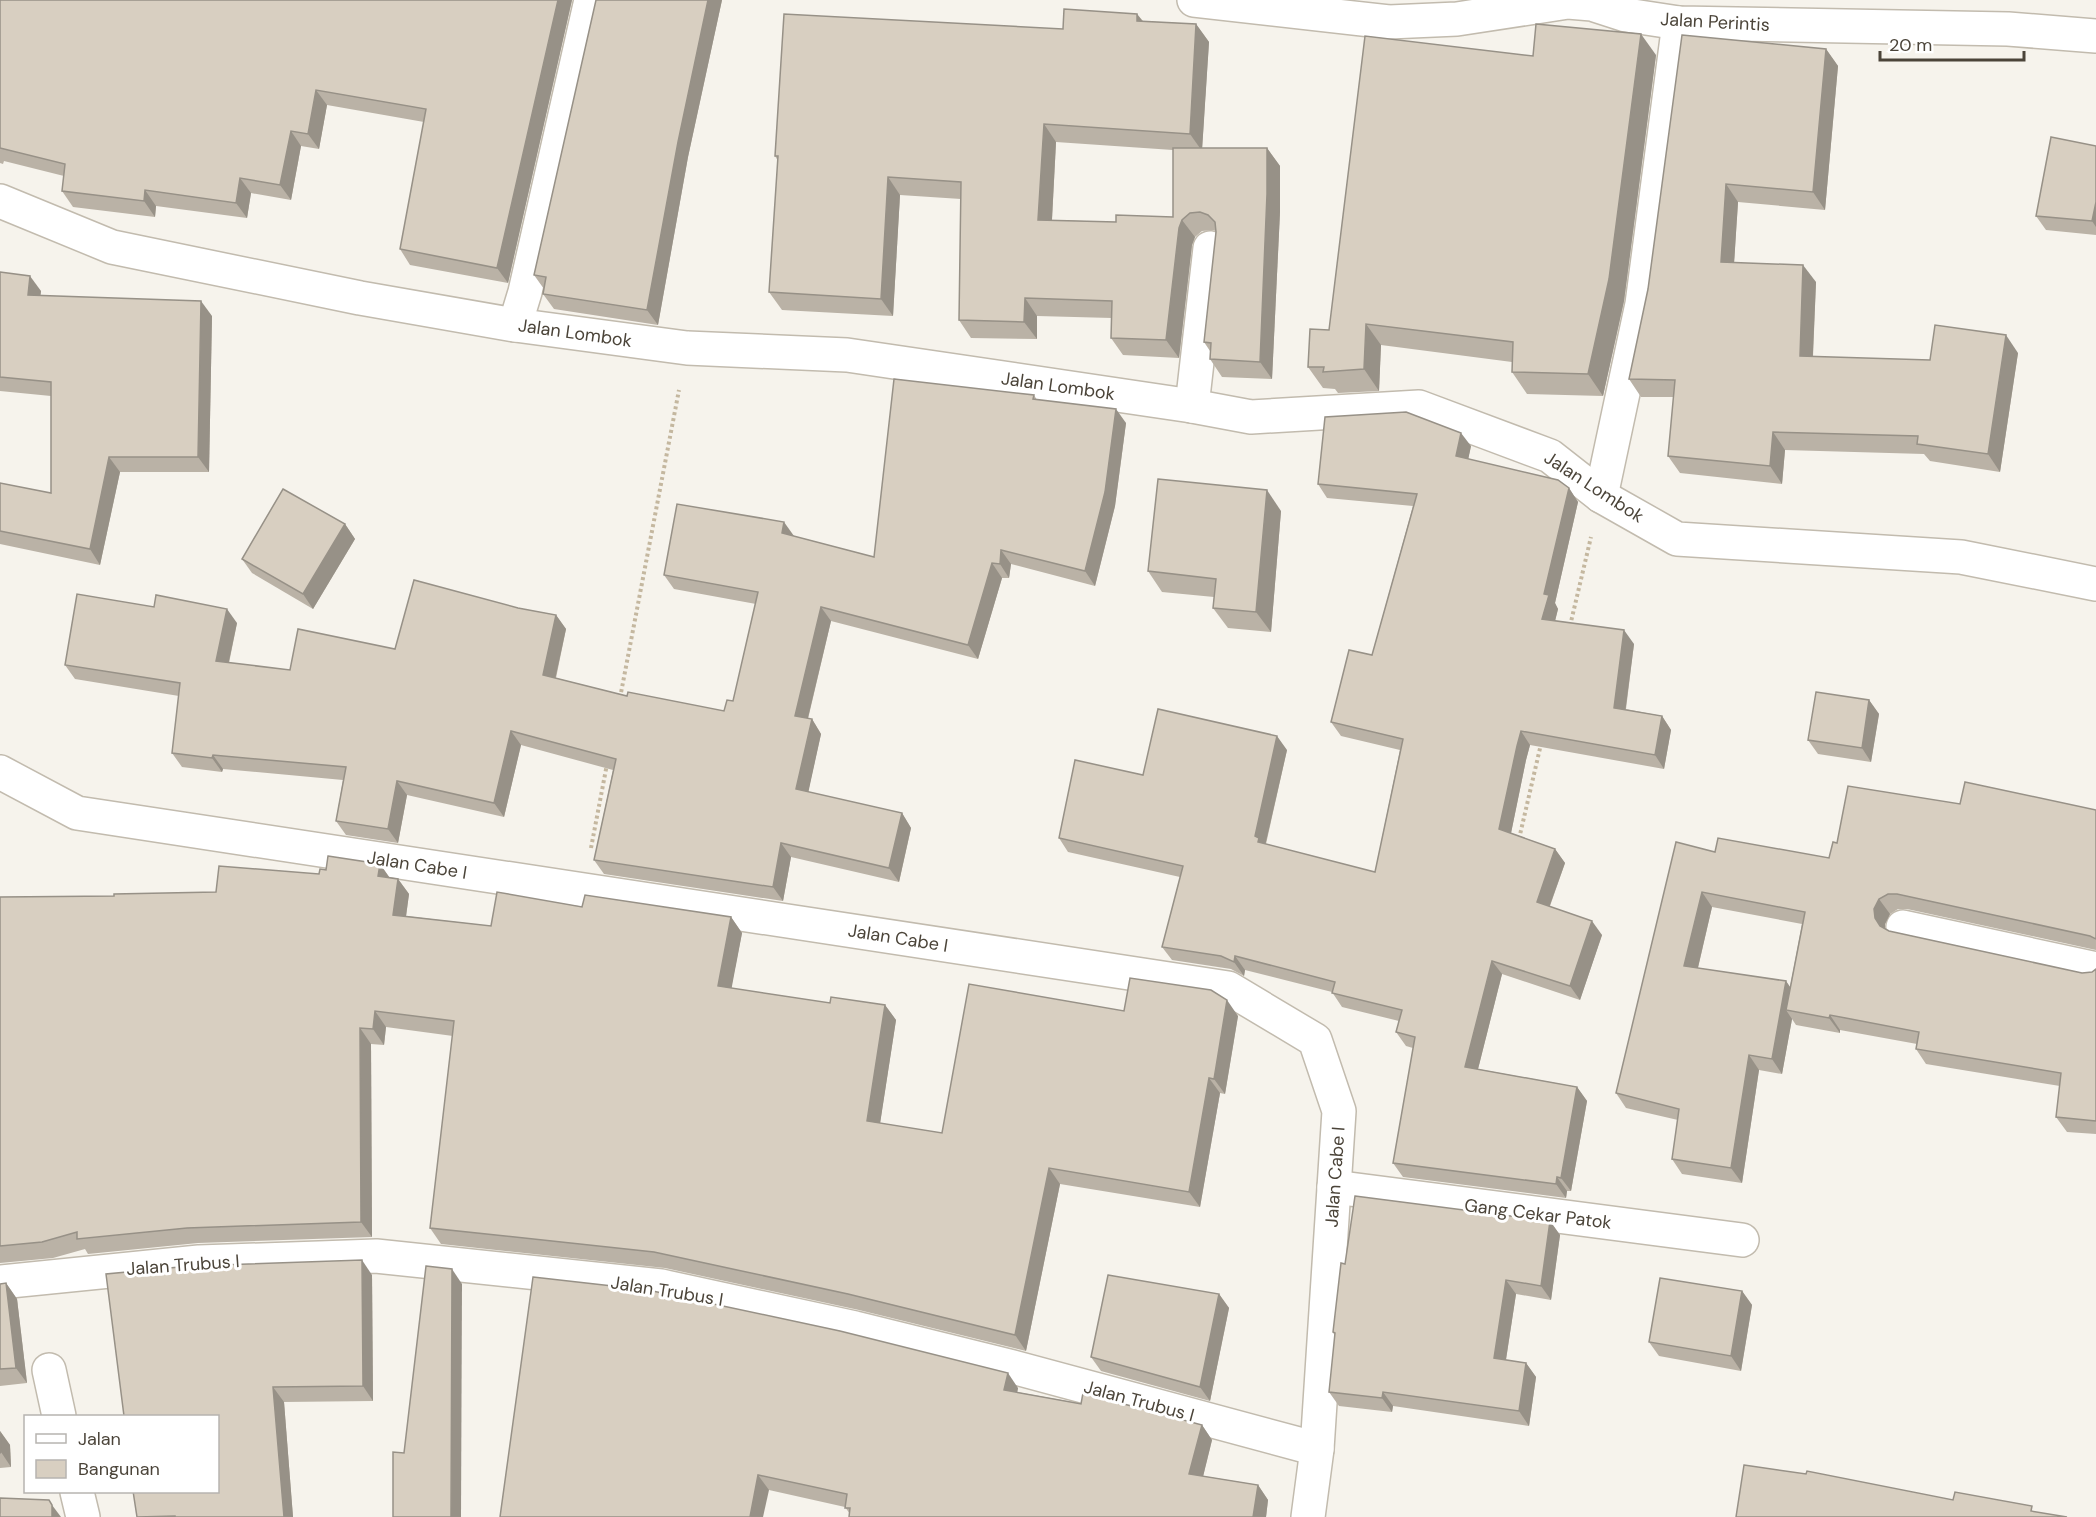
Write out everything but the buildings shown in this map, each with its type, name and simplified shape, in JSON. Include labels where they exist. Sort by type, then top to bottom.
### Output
[{"type":"street","points":[[515,325],[525,292],[591,0]]},
{"type":"street","name":"Jalan Perintis","points":[[1194,0],[1389,22],[1457,19],[1568,2],[1624,7],[1679,23],[2008,29],[2096,36]]},
{"type":"street","points":[[1601,496],[1642,304],[1679,23]]},
{"type":"street","name":"Jalan Lombok","points":[[0,201],[112,247],[360,298],[515,325],[687,348],[847,355],[1192,406],[1251,417],[1419,407],[1550,456],[1601,496],[1677,539],[1961,557],[2096,584]]},
{"type":"street","points":[[1192,406],[1210,248]]},
{"type":"street","name":"Jalan Cabe I","points":[[0,772],[77,813],[1228,988],[1315,1040],[1339,1111],[1317,1449],[1308,1517]]},
{"type":"street","points":[[1903,927],[2096,969]]},
{"type":"street","name":"Gang Cekar Patok","points":[[1334,1187],[1742,1240]]},
{"type":"street","name":"Jalan Trubus I","points":[[0,1282],[199,1262],[376,1256],[661,1286],[855,1328],[1009,1366],[1317,1449]]},
{"type":"street","points":[[49,1370],[60,1415]]},
{"type":"street","points":[[77,1493],[83,1517]]},
{"type":"path","points":[[618,706],[687,348]]},
{"type":"path","points":[[1569,631],[1601,496]]},
{"type":"path","points":[[1517,846],[1544,733]]},
{"type":"path","points":[[583,890],[608,764]]}]
